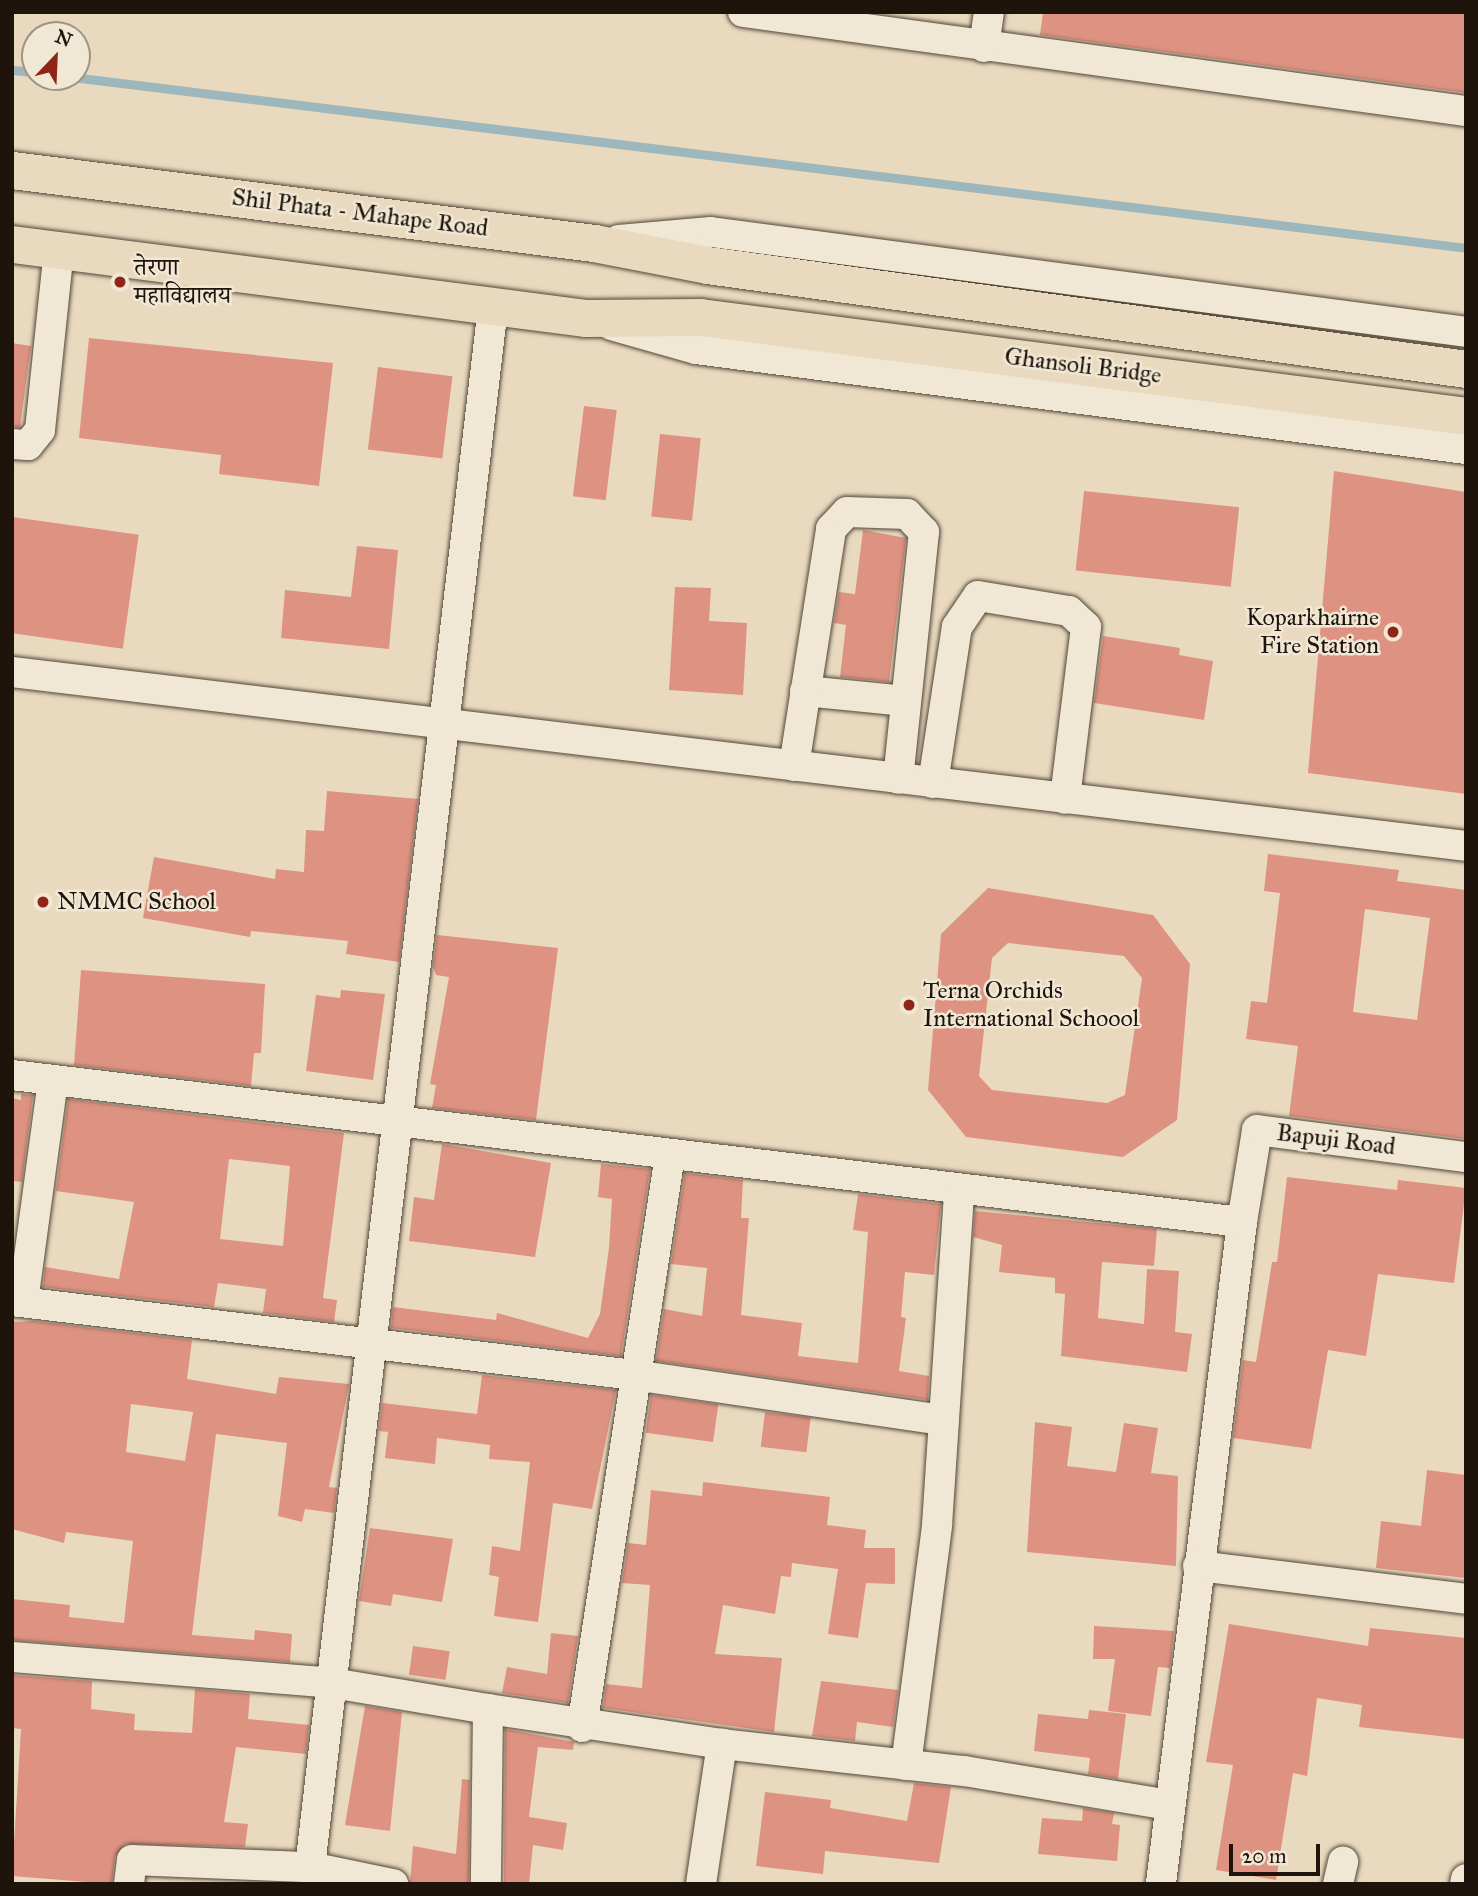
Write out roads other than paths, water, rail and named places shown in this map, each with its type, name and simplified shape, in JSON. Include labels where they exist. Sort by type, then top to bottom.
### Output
[{"type":"main road","name":"Shil Phata - Mahape Road","points":[[12,170],[594,243],[707,265]]},
{"type":"main road","points":[[12,244],[586,318]]},
{"type":"main road","name":"Ghansoli Bridge","points":[[707,265],[1466,369]]},
{"type":"main road","name":"Ghansoli Bridge","points":[[586,318],[700,317],[1466,416]]},
{"type":"street","points":[[743,12],[1466,111]]},
{"type":"street","points":[[984,47],[989,12]]},
{"type":"street","points":[[594,243],[711,232],[1466,332]]},
{"type":"street","points":[[12,444],[28,444],[40,430],[59,249]]},
{"type":"street","points":[[310,1867],[493,306]]},
{"type":"street","points":[[586,318],[696,349],[1466,449]]},
{"type":"street","points":[[794,766],[831,529],[847,512],[907,514],[924,532],[898,779]]},
{"type":"street","points":[[933,783],[957,627],[978,596],[1069,611],[1087,627],[1065,799]]},
{"type":"street","points":[[12,672],[1466,846]]},
{"type":"street","points":[[805,691],[906,701]]},
{"type":"street","points":[[12,1075],[1242,1222],[1161,1884]]},
{"type":"street","points":[[53,1080],[17,1302],[371,1346],[634,1375],[944,1420]]},
{"type":"street","name":"Bapuji Road","points":[[1242,1222],[1257,1130],[1466,1157]]},
{"type":"street","points":[[582,1727],[634,1375],[670,1155]]},
{"type":"street","points":[[906,1765],[944,1420],[960,1190]]},
{"type":"street","points":[[1198,1566],[1466,1599]]},
{"type":"street","points":[[12,1657],[332,1683],[582,1727],[906,1765],[1170,1805]]},
{"type":"street","points":[[486,1884],[488,1709]]},
{"type":"street","points":[[701,1884],[722,1744]]},
{"type":"street","points":[[129,1884],[132,1860],[310,1867],[393,1884]]},
{"type":"waterway","points":[[12,70],[21,71]]},
{"type":"waterway","points":[[91,79],[1466,248]]},
{"type":"place","name":"तेरणा महाविद्यालय","points":[[120,282]]},
{"type":"place","name":"Koparkhairne Fire Station","points":[[1393,632]]},
{"type":"place","name":"NMMC School","points":[[43,902]]},
{"type":"place","name":"Terna Orchids International Schoool","points":[[909,1005]]}]
